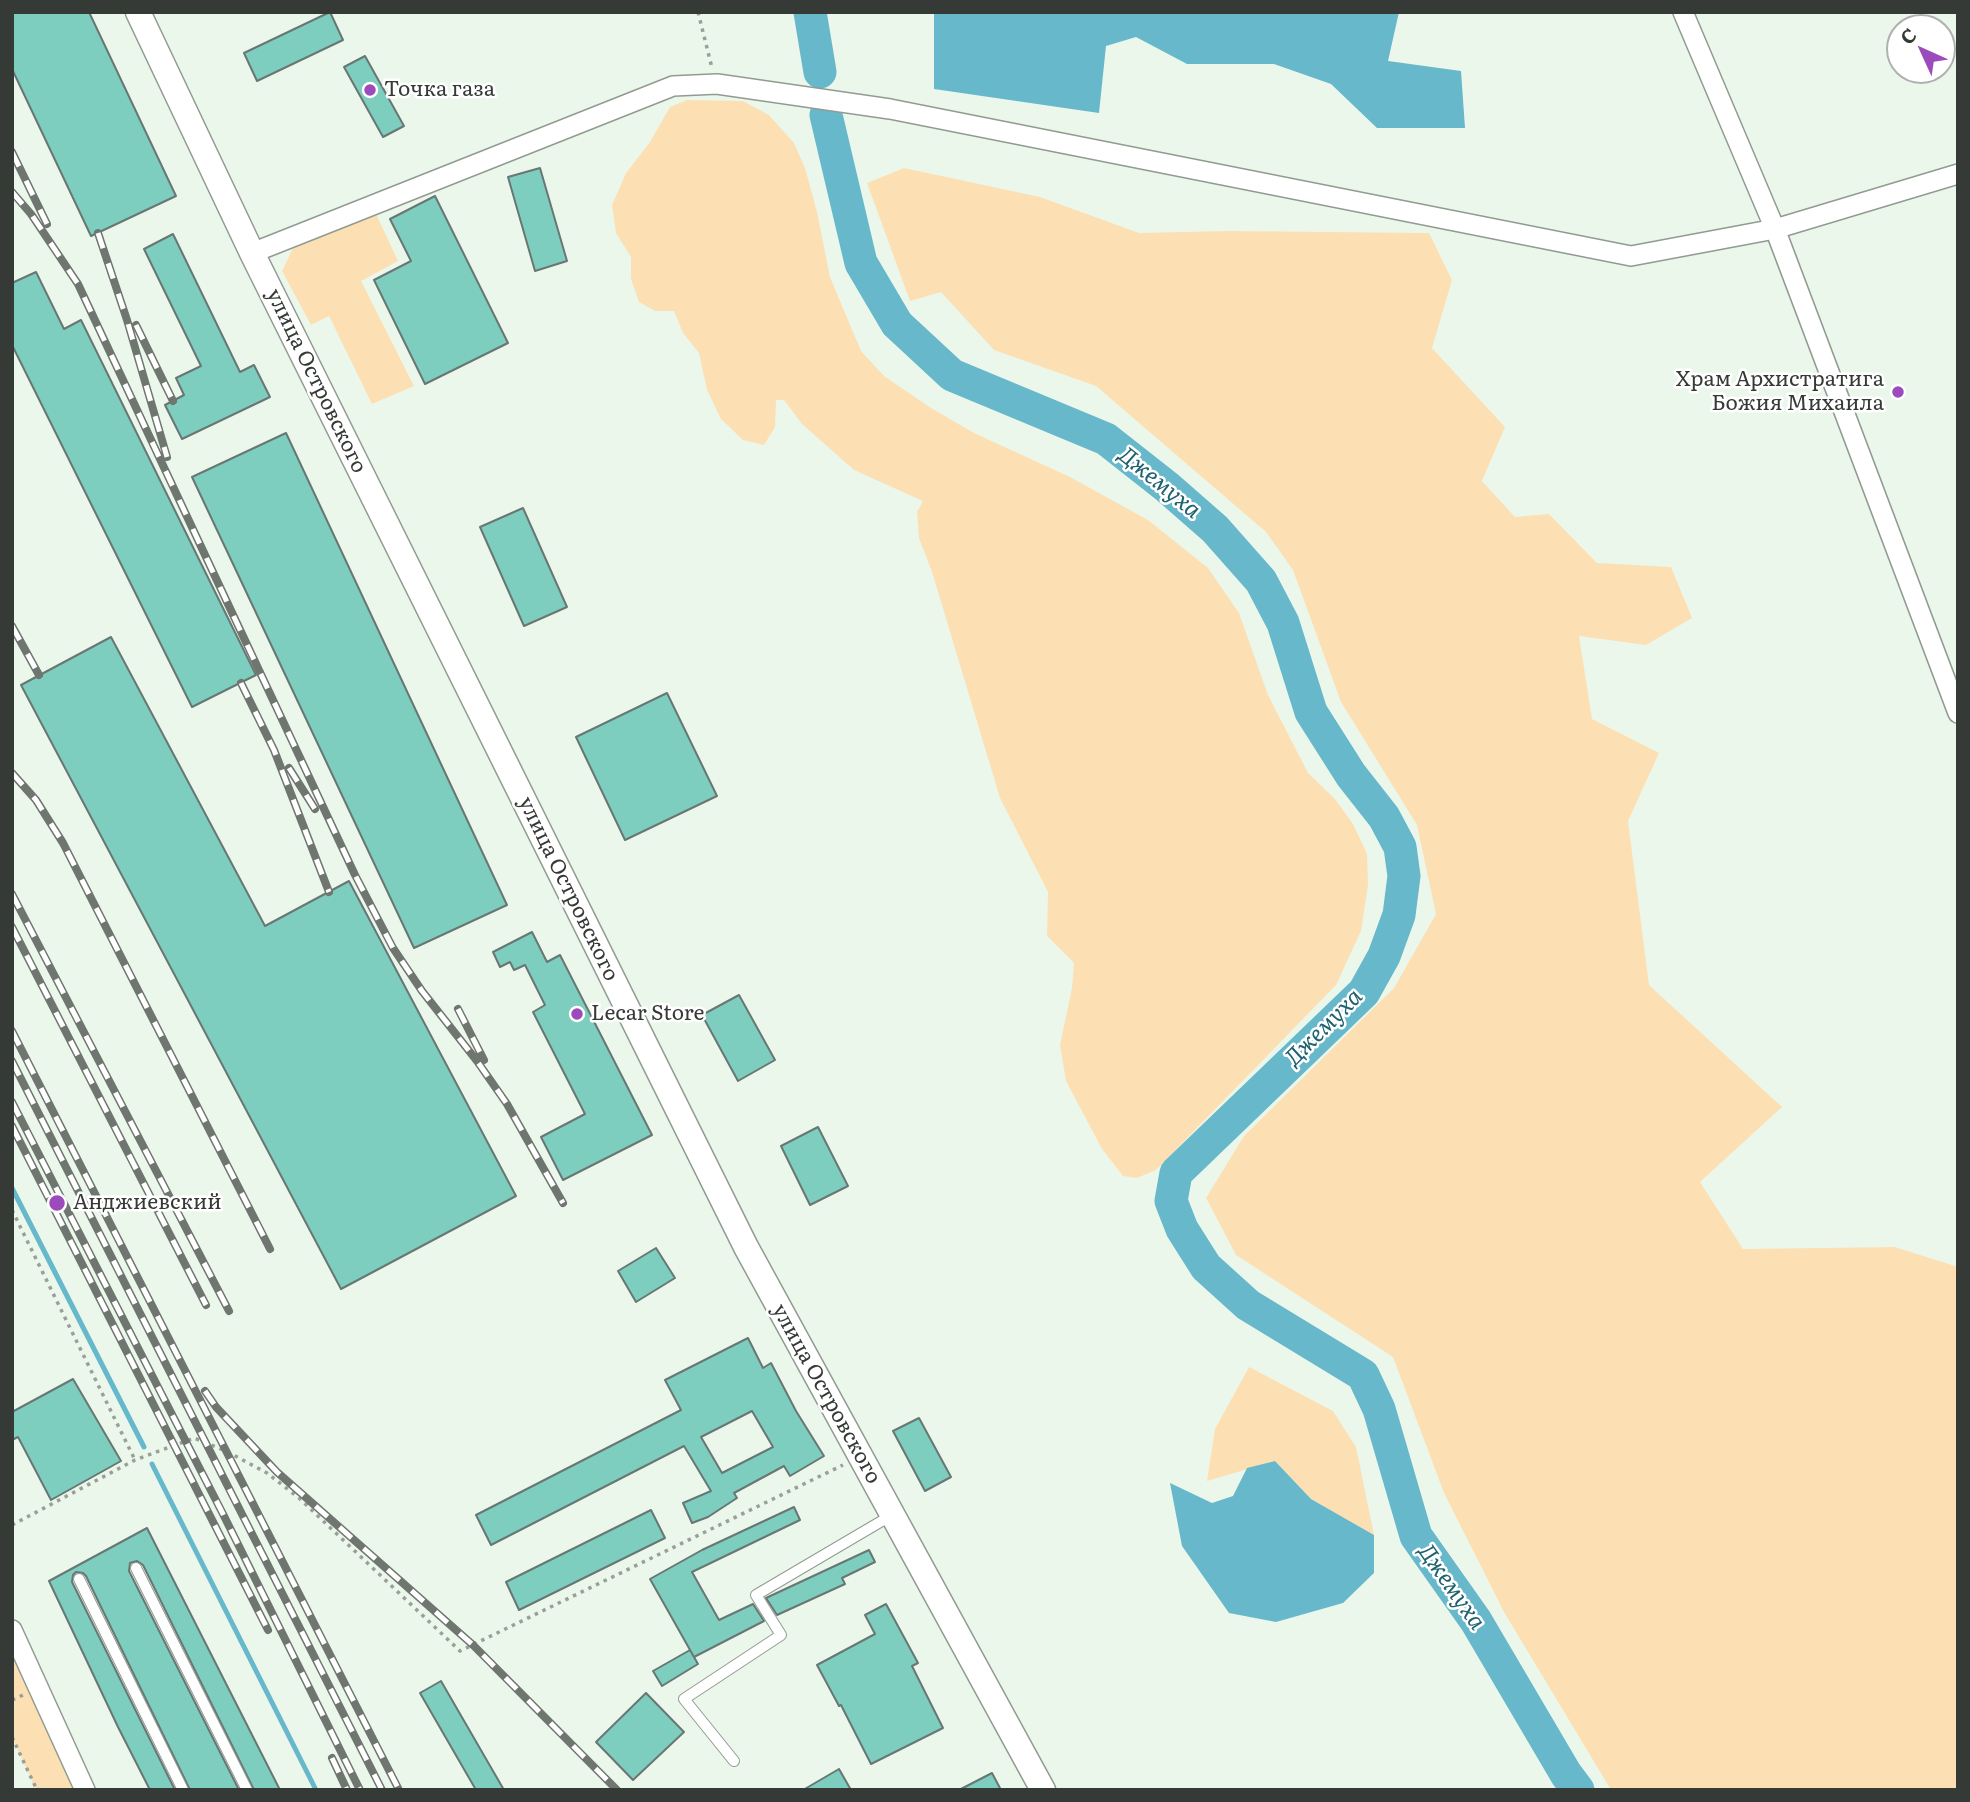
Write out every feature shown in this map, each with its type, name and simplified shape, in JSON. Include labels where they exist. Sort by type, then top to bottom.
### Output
[{"type":"street","name":"улица Островского","points":[[138,12],[252,253],[746,1247],[1043,1790]]},
{"type":"street","points":[[1683,12],[1775,229],[1958,713]]},
{"type":"street","points":[[252,253],[673,86],[717,84],[890,109],[1632,256],[1775,229],[1958,174]]},
{"type":"street","points":[[12,1630],[85,1790]]},
{"type":"lane","points":[[734,1761],[684,1699],[781,1635],[756,1595],[892,1514]]},
{"type":"lane","points":[[136,1568],[247,1790]]},
{"type":"lane","points":[[79,1579],[183,1790]]},
{"type":"path","points":[[698,12],[713,70]]},
{"type":"path","points":[[12,1210],[135,1460]]},
{"type":"path","points":[[12,1525],[135,1460],[194,1438],[226,1451],[267,1473],[299,1498],[460,1651],[861,1456]]},
{"type":"path","points":[[12,1737],[37,1790]]},
{"type":"shaded area","points":[[687,100],[743,101],[769,115],[794,143],[805,168],[817,212],[830,277],[861,351],[884,376],[974,433],[1070,477],[1148,520],[1208,568],[1239,613],[1268,695],[1308,773],[1335,799],[1353,824],[1367,854],[1368,885],[1361,931],[1336,985],[1156,1170],[1137,1178],[1123,1176],[1102,1149],[1066,1081],[1060,1045],[1072,988],[1074,963],[1047,936],[1048,892],[1000,798],[932,572],[919,538],[917,512],[923,501],[854,470],[802,424],[784,400],[776,400],[775,427],[764,445],[743,440],[721,419],[707,390],[699,353],[683,333],[674,311],[655,311],[639,302],[631,279],[631,257],[616,233],[612,205],[626,173],[650,142],[670,107]]},
{"type":"shaded area","points":[[904,168],[1040,197],[1139,233],[1429,233],[1452,280],[1432,348],[1505,427],[1482,481],[1515,517],[1549,514],[1597,563],[1671,567],[1692,618],[1646,645],[1579,636],[1592,719],[1659,753],[1628,821],[1649,985],[1782,1107],[1700,1182],[1743,1249],[1895,1247],[1958,1267],[1958,1790],[1611,1790],[1504,1612],[1444,1493],[1393,1357],[1236,1255],[1206,1198],[1244,1136],[1394,988],[1436,914],[1417,825],[1341,702],[1293,570],[1266,532],[1096,386],[994,350],[941,292],[910,301],[867,183]]},
{"type":"shaded area","points":[[376,214],[398,261],[361,281],[414,386],[372,404],[329,316],[311,325],[282,271],[293,248]]},
{"type":"shaded area","points":[[1249,1367],[1333,1411],[1356,1447],[1374,1535],[1311,1499],[1275,1461],[1207,1481],[1215,1429]]},
{"type":"shaded area","points":[[12,1650],[78,1790],[36,1790],[12,1737]]},
{"type":"water","points":[[934,12],[1399,12],[1388,61],[1461,71],[1465,128],[1377,128],[1331,84],[1274,64],[1187,64],[1136,37],[1106,46],[1099,113],[934,89]]},
{"type":"water","points":[[1275,1461],[1311,1499],[1374,1535],[1374,1573],[1343,1603],[1276,1622],[1229,1613],[1182,1546],[1170,1483],[1212,1503],[1233,1496],[1247,1468]]},
{"type":"building","points":[[12,12],[89,12],[176,196],[91,236],[12,69]]},
{"type":"building","points":[[330,12],[343,40],[257,81],[244,53]]},
{"type":"building","points":[[365,56],[404,126],[383,137],[344,67]]},
{"type":"building","points":[[540,168],[567,261],[535,271],[508,177]]},
{"type":"building","points":[[435,196],[508,343],[425,384],[374,280],[411,261],[390,219]]},
{"type":"building","points":[[173,234],[240,372],[254,365],[270,397],[182,439],[165,405],[184,395],[176,378],[201,366],[144,249]]},
{"type":"building","points":[[36,272],[64,329],[81,320],[256,675],[192,707],[12,345],[12,283]]},
{"type":"building","points":[[286,433],[507,905],[414,948],[192,477]]},
{"type":"building","points":[[523,508],[567,607],[524,626],[480,527]]},
{"type":"building","points":[[111,637],[265,926],[349,881],[516,1196],[341,1289],[21,685]]},
{"type":"building","points":[[667,693],[717,796],[625,840],[576,737]]},
{"type":"building","points":[[532,932],[547,962],[560,955],[652,1135],[563,1180],[541,1137],[585,1114],[533,1012],[545,1005],[525,965],[514,970],[510,962],[500,967],[493,952]]},
{"type":"building","points":[[739,995],[775,1060],[738,1081],[702,1015]]},
{"type":"building","points":[[818,1127],[848,1186],[810,1205],[781,1146]]},
{"type":"building","points":[[656,1248],[675,1278],[636,1302],[618,1271]]},
{"type":"building","points":[[748,1338],[763,1368],[771,1363],[824,1456],[790,1476],[784,1466],[734,1493],[737,1498],[708,1517],[692,1523],[683,1503],[711,1491],[684,1446],[491,1545],[476,1515],[681,1410],[665,1380]],"holes":[[[752,1411],[773,1447],[722,1473],[701,1437]]]},
{"type":"building","points":[[73,1379],[121,1461],[51,1500],[18,1437],[12,1440],[12,1412]]},
{"type":"building","points":[[919,1418],[951,1477],[925,1491],[893,1431]]},
{"type":"building","points":[[794,1507],[800,1520],[692,1572],[719,1620],[753,1604],[764,1621],[694,1657],[650,1579],[702,1550]]},
{"type":"building","points":[[651,1510],[665,1538],[519,1610],[506,1582]]},
{"type":"building","points":[[147,1528],[280,1790],[254,1790],[143,1565],[137,1561],[130,1563],[129,1571],[239,1790],[190,1790],[86,1576],[76,1572],[72,1582],[175,1790],[150,1790],[118,1727],[49,1581]]},
{"type":"building","points":[[869,1550],[875,1562],[842,1578],[845,1584],[777,1615],[766,1598]]},
{"type":"building","points":[[886,1604],[918,1663],[912,1666],[943,1728],[871,1764],[817,1665],[875,1634],[865,1615]]},
{"type":"building","points":[[690,1650],[698,1664],[662,1686],[653,1671]]},
{"type":"building","points":[[441,1681],[504,1790],[476,1790],[420,1693]]},
{"type":"building","points":[[646,1693],[684,1732],[633,1780],[596,1742]]},
{"type":"building","points":[[839,1769],[851,1790],[803,1790]]},
{"type":"building","points":[[992,1773],[1001,1790],[959,1790]]},
{"type":"waterway","name":"Джемуха","points":[[810,12],[820,72]]},
{"type":"waterway","name":"Джемуха","points":[[826,115],[861,263],[897,324],[952,375],[1106,439],[1215,529],[1261,581],[1283,623],[1311,712],[1351,775],[1384,817],[1400,847],[1404,876],[1399,915],[1384,956],[1364,992],[1176,1173],[1171,1201],[1182,1229],[1206,1267],[1248,1305],[1363,1375],[1379,1409],[1416,1536],[1476,1621],[1578,1790]]},
{"type":"waterway","points":[[12,1188],[144,1447]]},
{"type":"waterway","points":[[152,1464],[316,1790]]},
{"type":"railway","points":[[12,152],[47,224]]},
{"type":"railway","points":[[12,192],[31,214],[78,284],[355,875],[393,948],[507,1104],[563,1203]]},
{"type":"railway","points":[[98,233],[127,320],[167,457]]},
{"type":"railway","points":[[136,325],[173,401]]},
{"type":"railway","points":[[12,626],[39,675]]},
{"type":"railway","points":[[241,683],[274,750],[329,892]]},
{"type":"railway","points":[[289,768],[315,809]]},
{"type":"railway","points":[[12,773],[36,800],[63,843],[270,1249]]},
{"type":"railway","points":[[12,894],[229,1311]]},
{"type":"railway","points":[[12,927],[206,1305]]},
{"type":"railway","points":[[458,1009],[484,1060]]},
{"type":"railway","points":[[12,1031],[399,1790]]},
{"type":"railway","points":[[12,1061],[382,1790]]},
{"type":"railway","points":[[12,1102],[223,1514],[360,1790]]},
{"type":"railway","points":[[12,1126],[268,1630]]},
{"type":"railway","points":[[205,1391],[216,1407],[277,1472],[473,1645],[617,1790]]},
{"type":"railway","points":[[332,1758],[347,1790]]},
{"type":"place","name":"Точка газа","points":[[370,90]]},
{"type":"place","name":"Храм Архистратига Божия Михаила","points":[[1898,392]]},
{"type":"place","name":"Lecar Store","points":[[577,1014]]},
{"type":"place","name":"Анджиевский","points":[[57,1203]]}]
